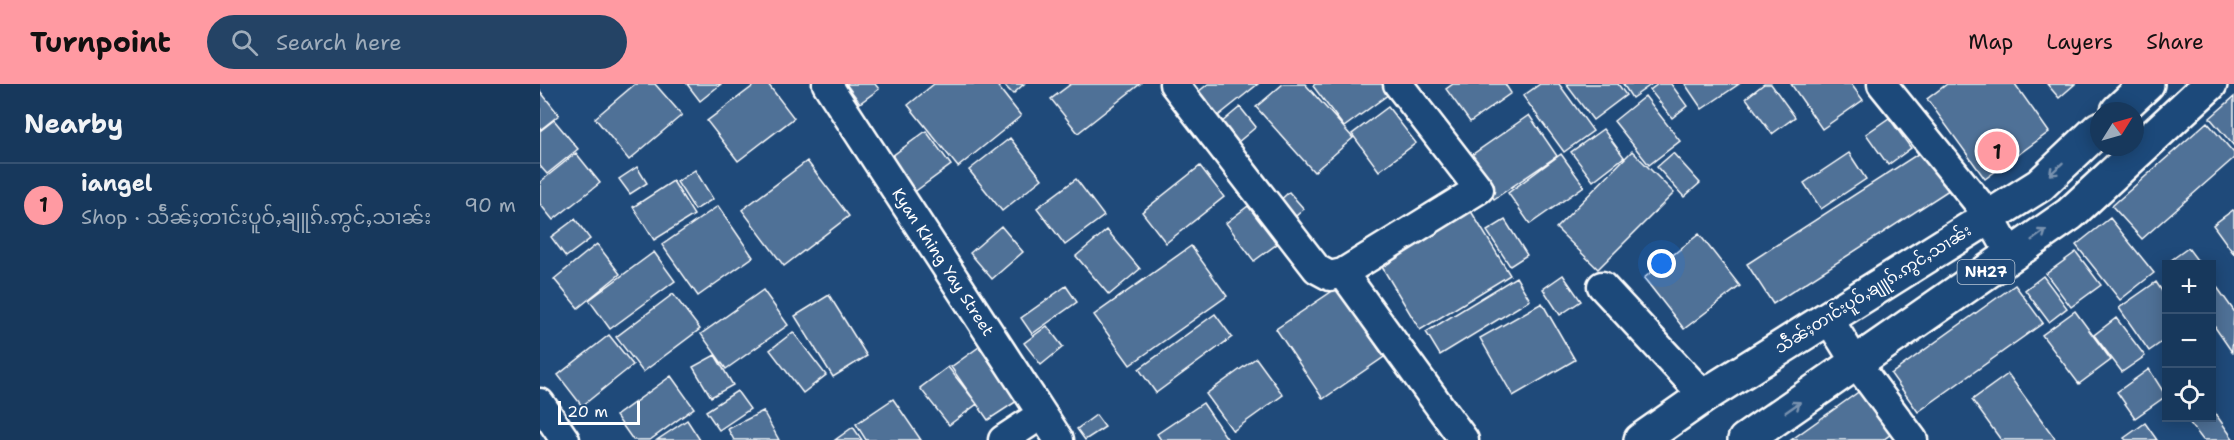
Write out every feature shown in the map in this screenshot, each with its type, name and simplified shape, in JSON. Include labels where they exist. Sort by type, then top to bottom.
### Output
[{"type":"highway","points":[[2128,102],[2147,84]]},
{"type":"highway","name":"NH27","points":[[1745,440],[2070,214],[2210,84]]},
{"type":"highway","name":"သဵႅၼ်ႈတၢင်းပူဝ်ႇၶျူၵ်ႉဢွင်ႇသၢၼ်း","points":[[1641,440],[1704,396],[2040,185],[2090,138]]},
{"type":"street","name":"Kyan Khing Yay Street","points":[[827,84],[1059,440]]},
{"type":"street","points":[[1174,84],[1317,269],[1330,276],[1343,273],[1479,189],[1398,84]]},
{"type":"street","points":[[1882,84],[1989,216],[2011,255]]},
{"type":"street","points":[[1343,273],[1464,440]]},
{"type":"street","points":[[1602,285],[1704,396]]},
{"type":"street","points":[[1828,318],[1856,363],[1913,440]]},
{"type":"street","points":[[540,403],[565,440]]},
{"type":"street","points":[[1003,440],[1042,414]]},
{"type":"building","points":[[635,84],[655,84],[682,115],[629,160],[595,118]]},
{"type":"building","points":[[687,84],[721,84],[700,101]]},
{"type":"building","points":[[756,84],[768,84],[794,118],[738,161],[707,121]]},
{"type":"building","points":[[846,84],[875,84],[879,89],[860,103]]},
{"type":"building","points":[[934,84],[996,84],[1021,116],[958,167],[908,105]]},
{"type":"building","points":[[1003,84],[1024,84],[1013,94]]},
{"type":"building","points":[[1071,84],[1140,84],[1078,133],[1051,99]]},
{"type":"building","points":[[1208,84],[1258,84],[1218,116],[1198,92]]},
{"type":"building","points":[[1283,84],[1305,84],[1353,138],[1314,172],[1256,107]]},
{"type":"building","points":[[1315,84],[1388,84],[1393,91],[1344,127],[1313,86]]},
{"type":"building","points":[[1453,84],[1505,84],[1511,93],[1470,122],[1446,89]]},
{"type":"building","points":[[1540,84],[1559,84],[1593,131],[1564,152],[1523,96]]},
{"type":"building","points":[[1566,84],[1618,84],[1626,95],[1593,120]]},
{"type":"building","points":[[1623,84],[1652,84],[1632,98]]},
{"type":"building","points":[[1658,84],[1671,84],[1687,106],[1672,118],[1650,90]]},
{"type":"building","points":[[1685,84],[1739,84],[1702,109]]},
{"type":"building","points":[[1764,84],[1771,84],[1795,117],[1772,134],[1746,98]]},
{"type":"building","points":[[1791,84],[1851,84],[1863,100],[1822,129]]},
{"type":"building","points":[[1947,84],[2015,84],[2049,132],[1985,179],[1927,99]]},
{"type":"building","points":[[2047,84],[2075,84],[2059,98]]},
{"type":"building","points":[[540,91],[559,115],[540,130]]},
{"type":"building","points":[[1645,96],[1680,141],[1649,165],[1614,121]]},
{"type":"building","points":[[2234,97],[2234,146],[2210,118]]},
{"type":"building","points":[[1240,107],[1256,127],[1231,148],[1215,128]]},
{"type":"building","points":[[1388,107],[1416,143],[1379,171],[1352,134]]},
{"type":"building","points":[[1529,115],[1557,156],[1494,199],[1466,159]]},
{"type":"building","points":[[1889,118],[1911,148],[1888,165],[1866,134]]},
{"type":"building","points":[[554,120],[578,149],[547,174],[540,166],[540,131]]},
{"type":"building","points":[[2207,122],[2234,153],[2234,158],[2142,239],[2112,206]]},
{"type":"building","points":[[1603,129],[1624,157],[1593,181],[1571,152]]},
{"type":"building","points":[[926,131],[951,165],[913,193],[888,159]]},
{"type":"building","points":[[1010,138],[1042,179],[1002,211],[969,170]]},
{"type":"building","points":[[1927,148],[1952,188],[1773,304],[1747,264]]},
{"type":"building","points":[[1632,151],[1674,193],[1598,269],[1556,228]]},
{"type":"building","points":[[576,153],[600,183],[553,220],[540,204],[540,182]]},
{"type":"building","points":[[1673,153],[1700,183],[1684,197],[1657,167]]},
{"type":"building","points":[[1849,153],[1866,179],[1821,209],[1804,183]]},
{"type":"building","points":[[1561,154],[1584,186],[1530,224],[1508,193]]},
{"type":"building","points":[[807,161],[849,216],[784,266],[742,210]]},
{"type":"building","points":[[1200,166],[1224,197],[1166,243],[1142,212]]},
{"type":"building","points":[[637,167],[647,183],[630,194],[619,179]]},
{"type":"building","points":[[695,170],[713,199],[695,210],[677,182]]},
{"type":"building","points":[[1076,179],[1104,216],[1065,245],[1037,208]]},
{"type":"building","points":[[673,181],[694,215],[654,240],[633,207]]},
{"type":"building","points":[[1289,192],[1304,209],[1289,222],[1274,206]]},
{"type":"building","points":[[1466,203],[1510,275],[1420,330],[1376,257]]},
{"type":"building","points":[[718,206],[753,257],[698,296],[662,245]]},
{"type":"building","points":[[1248,206],[1277,244],[1254,261],[1226,223]]},
{"type":"building","points":[[2234,211],[2234,254],[2213,225]]},
{"type":"building","points":[[2110,218],[2154,273],[2120,300],[2076,245]]},
{"type":"building","points":[[575,219],[590,239],[566,257],[551,237]]},
{"type":"building","points":[[1505,220],[1527,255],[1510,266],[1487,231]]},
{"type":"building","points":[[1001,226],[1023,252],[992,279],[970,253]]},
{"type":"building","points":[[1107,230],[1140,269],[1109,295],[1076,256]]},
{"type":"building","points":[[1699,234],[1740,286],[1684,329],[1644,278]]},
{"type":"building","points":[[597,244],[620,274],[578,308],[554,279]]},
{"type":"building","points":[[1191,246],[1227,296],[1130,365],[1094,315]]},
{"type":"building","points":[[2188,248],[2197,260],[2171,260]]},
{"type":"building","points":[[654,252],[675,281],[610,329],[589,300]]},
{"type":"building","points":[[2076,252],[2101,285],[2071,307],[2046,274]]},
{"type":"building","points":[[1563,275],[1581,301],[1560,315],[1543,289]]},
{"type":"building","points":[[2043,276],[2067,308],[2049,322],[2025,290]]},
{"type":"building","points":[[1516,277],[1530,300],[1440,355],[1426,332]]},
{"type":"building","points":[[2156,282],[2162,291],[2162,342],[2149,351],[2119,308]]},
{"type":"building","points":[[2015,285],[2043,323],[1918,412],[1891,374]]},
{"type":"building","points":[[1066,286],[1077,302],[1032,334],[1021,318]]},
{"type":"building","points":[[2216,286],[2234,311],[2232,352],[2216,329]]},
{"type":"building","points":[[1337,288],[1384,357],[1323,399],[1276,329]]},
{"type":"building","points":[[763,290],[788,325],[726,369],[701,334]]},
{"type":"building","points":[[673,294],[700,329],[643,372],[616,337]]},
{"type":"building","points":[[829,295],[867,356],[833,377],[795,316]]},
{"type":"building","points":[[1542,303],[1575,360],[1513,396],[1480,338]]},
{"type":"building","points":[[2075,311],[2111,360],[2079,384],[2042,335]]},
{"type":"building","points":[[1215,314],[1232,337],[1156,393],[1139,369]]},
{"type":"building","points":[[2116,318],[2145,356],[2122,372],[2094,335]]},
{"type":"building","points":[[1047,326],[1063,347],[1041,365],[1024,343]]},
{"type":"building","points":[[793,332],[826,375],[803,393],[770,350]]},
{"type":"building","points":[[609,335],[633,365],[582,406],[558,375]]},
{"type":"building","points":[[979,347],[1017,401],[988,420],[951,367]]},
{"type":"building","points":[[715,355],[733,385],[711,397],[693,367]]},
{"type":"building","points":[[1256,358],[1283,395],[1233,431],[1206,394]]},
{"type":"building","points":[[948,367],[977,404],[949,425],[920,388]]},
{"type":"building","points":[[2149,369],[2162,390],[2162,399],[2135,418],[2117,392]]},
{"type":"building","points":[[2008,374],[2056,440],[2001,440],[1972,400]]},
{"type":"building","points":[[671,376],[694,408],[650,440],[633,440],[616,416]]},
{"type":"building","points":[[1864,388],[1895,431],[1883,440],[1791,440]]},
{"type":"building","points":[[737,391],[750,409],[719,430],[706,411]]},
{"type":"building","points":[[893,399],[921,440],[866,440],[856,424]]},
{"type":"building","points":[[1203,403],[1228,440],[1161,440],[1157,434]]},
{"type":"building","points":[[763,411],[779,440],[734,440],[728,429]]},
{"type":"building","points":[[1096,415],[1105,427],[1085,440],[1077,429]]},
{"type":"building","points":[[2216,415],[2234,440],[2203,440],[2189,422],[2216,422]]},
{"type":"building","points":[[687,420],[700,440],[657,440]]},
{"type":"building","points":[[2145,423],[2157,440],[2126,440],[2124,438]]},
{"type":"building","points":[[853,427],[862,440],[835,440]]},
{"type":"place","name":"iangel","points":[[1997,151]]}]
